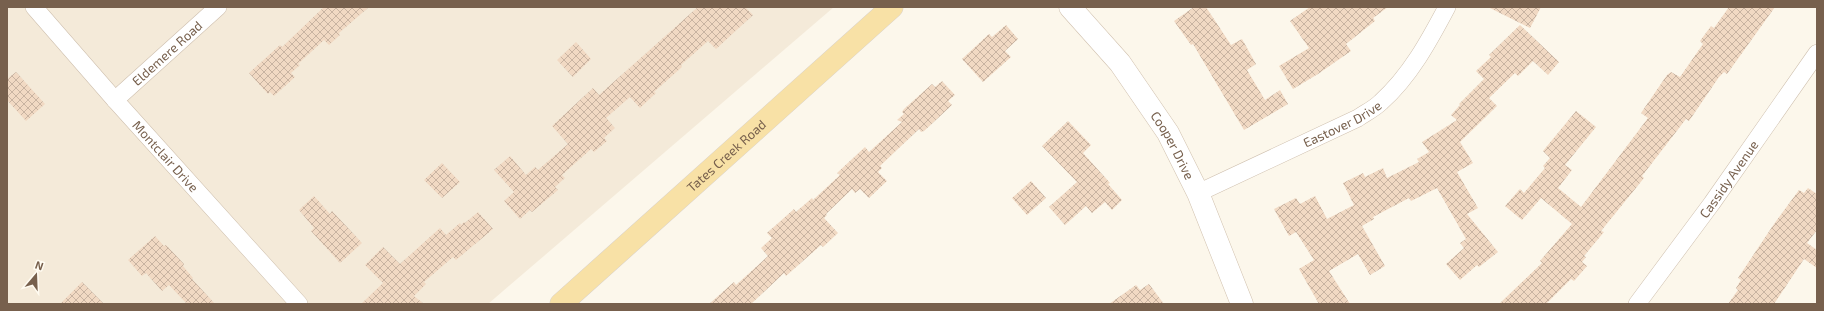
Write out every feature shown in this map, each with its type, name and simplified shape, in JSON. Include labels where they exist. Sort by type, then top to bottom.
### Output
[{"type":"main road","name":"Tates Creek Road","points":[[561,304],[892,7]]},
{"type":"street","name":"Montclair Drive","points":[[34,7],[115,100],[299,304]]},
{"type":"street","name":"Eldemere Road","points":[[115,100],[218,7]]},
{"type":"street","name":"Cooper Drive","points":[[1070,7],[1120,63],[1164,126],[1198,193],[1242,304]]},
{"type":"street","name":"Eastover Drive","points":[[1198,193],[1358,118],[1380,104],[1415,62],[1447,7]]},
{"type":"street","name":"Cassidy Avenue","points":[[1637,304],[1716,196],[1817,53]]},
{"type":"shaded area","points":[[7,7],[834,7],[488,304],[7,304]]},
{"type":"building","points":[[324,7],[369,7],[339,33],[340,35],[329,45],[324,40],[298,64],[300,65],[291,73],[295,77],[274,96],[270,92],[268,94],[249,73],[280,45],[282,47]]},
{"type":"building","points":[[698,7],[745,7],[753,15],[716,49],[708,41],[681,65],[682,67],[654,92],[656,93],[640,108],[630,97],[606,118],[615,128],[604,138],[607,141],[594,152],[591,149],[562,175],[565,178],[555,187],[558,190],[532,212],[530,210],[520,219],[504,201],[514,192],[494,170],[510,156],[526,175],[535,167],[538,170],[568,144],[552,126],[593,88],[599,95]]},
{"type":"building","points":[[1194,7],[1206,7],[1231,45],[1242,39],[1256,64],[1247,70],[1265,100],[1280,90],[1288,104],[1244,130],[1193,44],[1191,45],[1174,21]]},
{"type":"building","points":[[1310,7],[1388,7],[1373,18],[1375,21],[1346,44],[1351,51],[1293,89],[1279,66],[1309,48],[1290,21]]},
{"type":"building","points":[[1488,7],[1541,7],[1530,28]]},
{"type":"building","points":[[1729,7],[1775,7],[1727,74],[1724,72],[1719,77],[1689,121],[1686,119],[1642,176],[1644,178],[1601,231],[1604,232],[1584,256],[1586,257],[1582,262],[1587,266],[1574,281],[1571,279],[1546,304],[1499,304],[1542,263],[1540,261],[1572,224],[1541,198],[1522,220],[1505,206],[1520,189],[1524,193],[1545,168],[1543,166],[1550,158],[1543,151],[1576,111],[1596,127],[1565,165],[1572,170],[1558,188],[1581,207],[1648,118],[1641,113],[1667,75],[1671,72],[1680,77],[1703,44],[1700,41],[1711,26],[1714,28]]},
{"type":"building","points":[[1006,25],[1018,39],[1005,51],[1011,57],[983,82],[962,59],[989,34],[992,37]]},
{"type":"building","points":[[1520,25],[1559,62],[1548,75],[1533,61],[1518,76],[1515,73],[1489,98],[1497,106],[1460,142],[1473,163],[1457,172],[1478,208],[1467,214],[1498,252],[1479,267],[1477,265],[1460,280],[1446,264],[1464,248],[1460,243],[1466,239],[1437,188],[1411,201],[1409,198],[1373,217],[1374,219],[1362,226],[1385,266],[1370,275],[1358,254],[1329,271],[1350,304],[1319,304],[1299,269],[1314,260],[1296,232],[1289,236],[1274,209],[1296,198],[1300,204],[1315,196],[1327,219],[1354,205],[1343,183],[1363,173],[1365,177],[1383,168],[1387,178],[1419,162],[1417,159],[1429,152],[1422,142],[1457,120],[1451,115],[1460,105],[1459,104],[1484,79],[1476,71],[1491,57],[1489,55]]},
{"type":"building","points":[[576,42],[591,59],[573,77],[557,60]]},
{"type":"building","points":[[16,72],[45,104],[26,121],[7,100],[7,79]]},
{"type":"building","points":[[942,81],[955,95],[948,101],[952,105],[924,131],[921,132],[919,129],[880,166],[882,168],[878,172],[887,181],[869,198],[860,189],[855,193],[852,189],[826,214],[827,215],[824,218],[838,233],[823,247],[821,245],[786,276],[784,273],[751,304],[709,304],[734,282],[736,285],[768,256],[761,248],[772,238],[767,233],[794,209],[796,212],[812,198],[813,200],[840,175],[837,173],[865,147],[869,152],[902,122],[897,120],[904,114],[902,112],[904,109],[932,84],[935,87]]},
{"type":"building","points":[[1068,121],[1091,145],[1083,153],[1110,183],[1108,184],[1122,200],[1112,210],[1105,202],[1092,213],[1086,206],[1065,225],[1049,207],[1077,182],[1042,146]]},
{"type":"building","points":[[442,163],[460,182],[442,198],[424,180]]},
{"type":"building","points":[[1031,181],[1046,198],[1027,215],[1012,198]]},
{"type":"building","points":[[1808,188],[1817,194],[1817,230],[1807,243],[1817,250],[1817,268],[1804,259],[1774,304],[1728,304],[1738,290],[1736,288],[1741,280],[1738,278],[1774,224],[1799,190],[1804,193]]},
{"type":"building","points":[[314,196],[330,214],[332,211],[362,243],[340,263],[311,231],[314,228],[299,210]]},
{"type":"building","points":[[478,212],[493,229],[456,260],[453,257],[424,282],[426,284],[414,296],[424,304],[361,304],[383,283],[365,265],[383,247],[400,264],[440,228],[446,235],[460,223],[461,225],[464,222],[465,223]]},
{"type":"building","points":[[155,236],[184,264],[183,266],[193,278],[192,279],[215,304],[187,304],[169,285],[162,291],[146,273],[142,276],[128,260]]},
{"type":"building","points":[[82,282],[104,304],[60,304]]},
{"type":"building","points":[[1149,284],[1164,304],[1109,304],[1136,285],[1140,290]]}]
